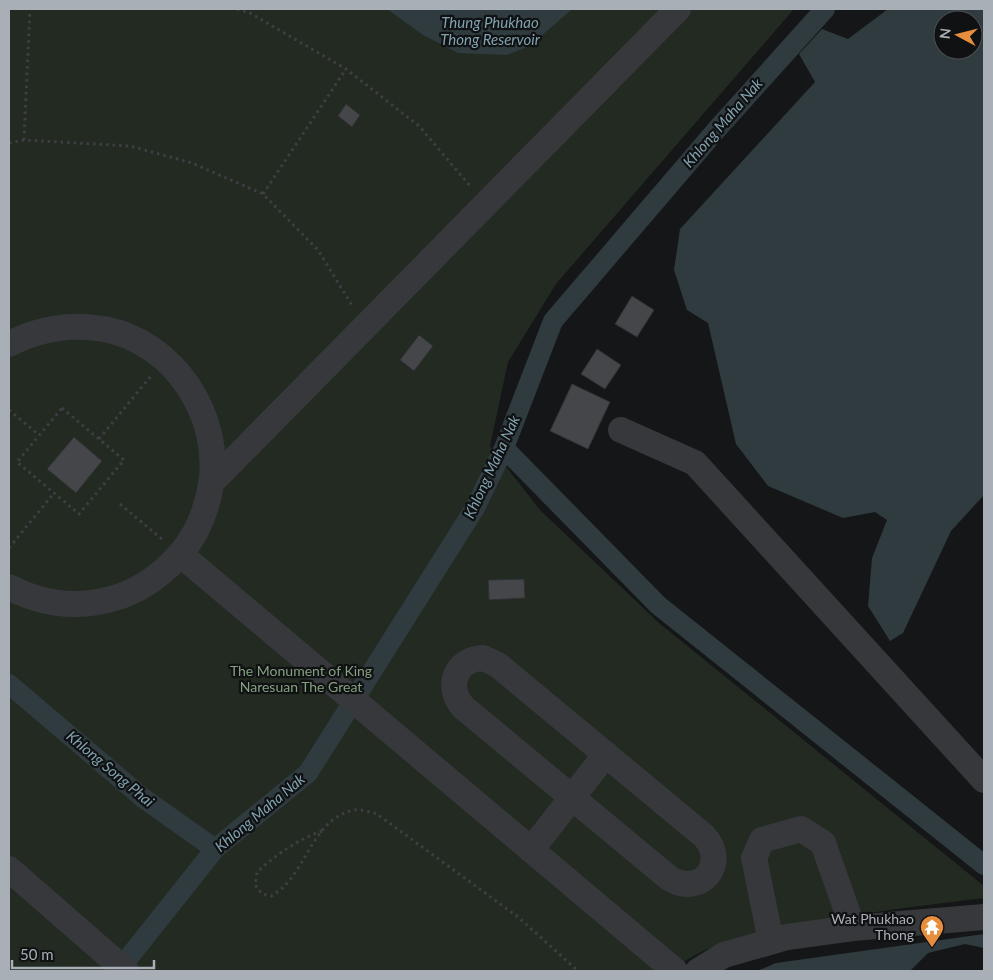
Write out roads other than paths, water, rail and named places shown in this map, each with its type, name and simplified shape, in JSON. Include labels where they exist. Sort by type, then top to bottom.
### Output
[{"type":"street","points":[[211,483],[366,328],[678,9]]},
{"type":"street","points":[[9,344],[30,333],[67,326],[105,329],[140,342],[171,365],[194,394],[209,429],[214,467],[208,505],[192,540],[168,569],[137,590],[101,603],[64,605],[26,597],[9,587]]},
{"type":"street","points":[[621,430],[695,463],[984,780]]},
{"type":"street","points":[[180,554],[675,971]]},
{"type":"street","points":[[484,658],[491,660],[710,842],[714,857],[710,872],[699,882],[692,884],[676,882],[572,797],[463,707],[454,694],[454,678],[457,671],[468,661],[484,658]]},
{"type":"street","points":[[531,850],[606,754]]},
{"type":"street","points":[[771,942],[754,858],[762,840],[801,829],[823,843],[853,928]]},
{"type":"street","points":[[9,869],[126,971]]},
{"type":"street","points":[[698,971],[724,955],[787,937],[853,928],[984,917]]},
{"type":"water","name":"Thung Phukhao Thong Reservoir","points":[[387,9],[572,9],[530,46],[507,55],[458,53],[423,35]]},
{"type":"water","points":[[888,9],[984,9],[984,495],[951,531],[903,633],[890,641],[868,606],[872,558],[887,520],[875,512],[843,518],[768,486],[736,444],[708,323],[687,310],[674,270],[680,229],[815,82],[799,54],[822,29],[848,39]]},
{"type":"water","name":"Wat Phukhao Thong","points":[[984,934],[984,948],[965,944],[928,953],[910,971],[757,971],[776,963]]},
{"type":"waterway","name":"Khlong Maha Nak","points":[[118,971],[215,849],[308,773],[475,508],[504,448],[553,321],[718,128],[825,9]]},
{"type":"waterway","points":[[504,448],[658,605],[984,865]]},
{"type":"waterway","name":"Khlong Song Phai","points":[[9,684],[143,798],[215,849]]},
{"type":"place","name":"Wat Phukhao Thong","points":[[932,948]]},
{"type":"park label","name":"The Monument of King Naresuan The Great","points":[[301,680]]}]
